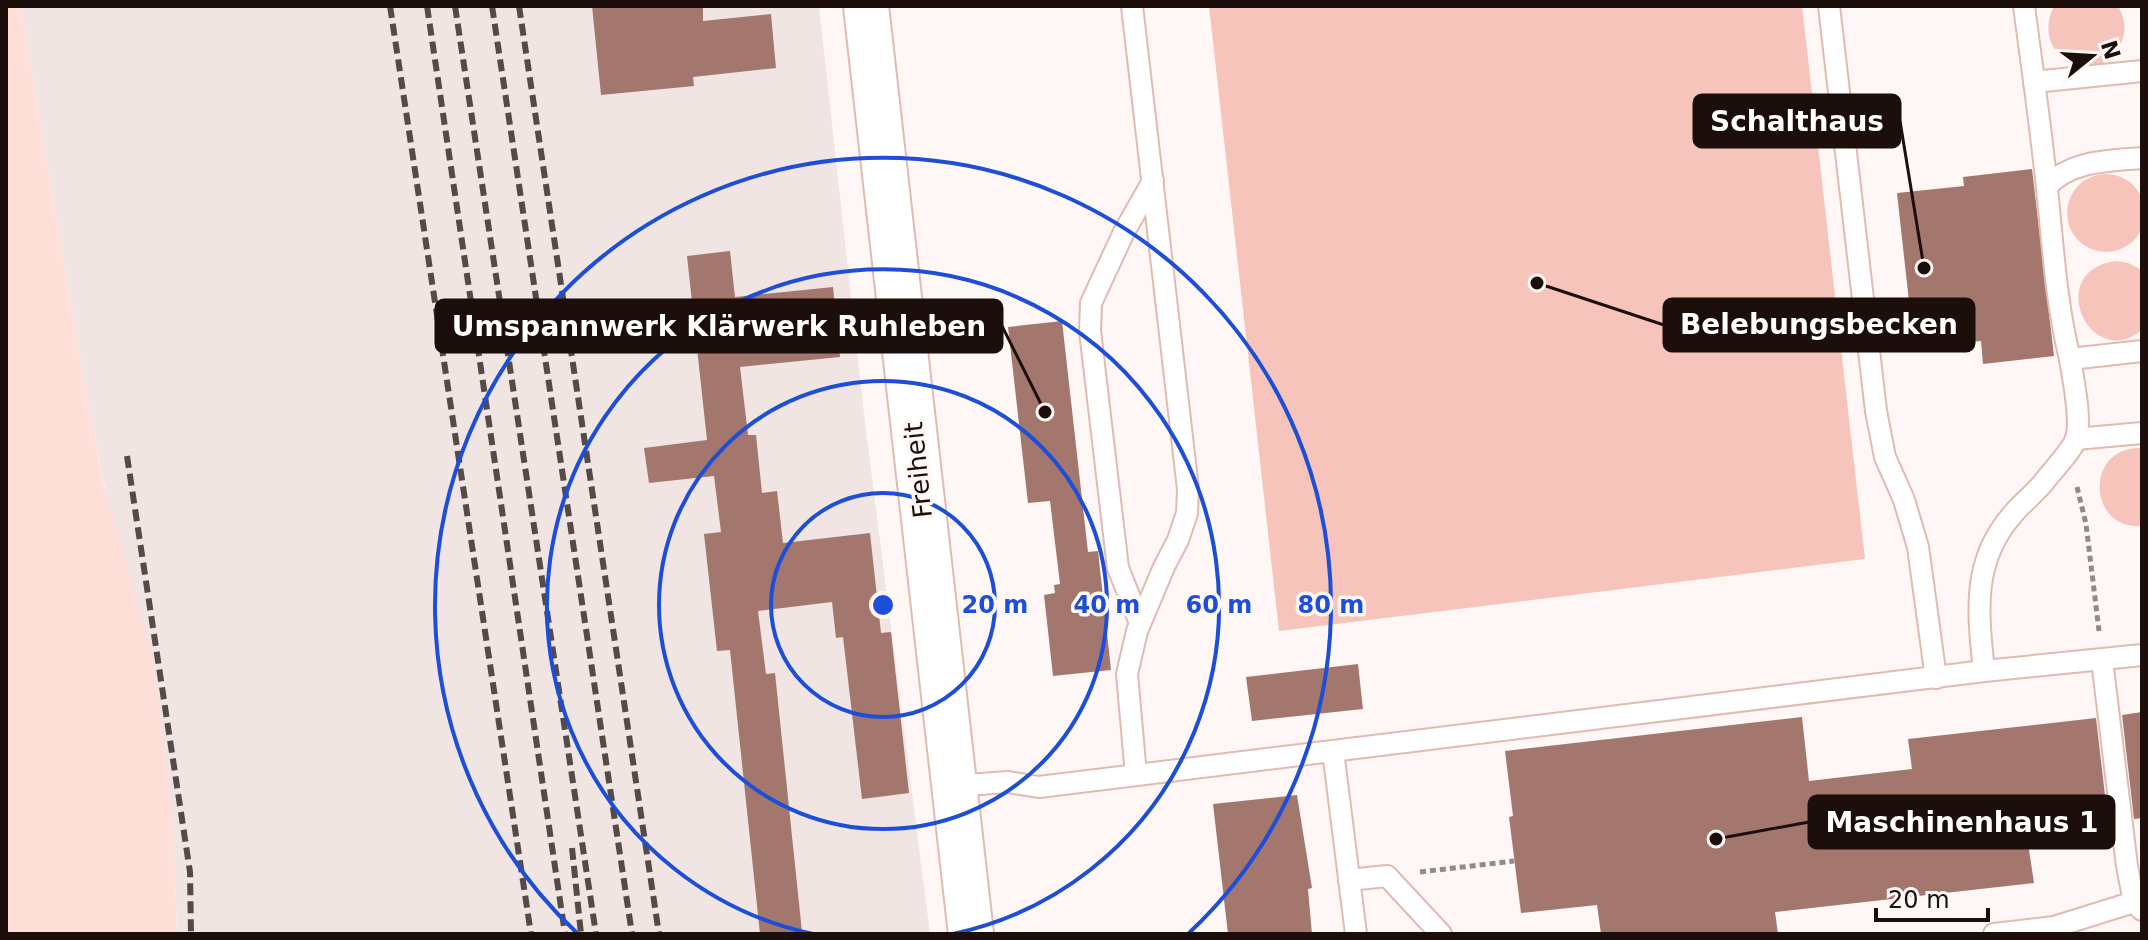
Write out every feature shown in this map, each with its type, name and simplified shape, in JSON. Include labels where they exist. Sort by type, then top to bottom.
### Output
[{"type":"street","name":"Freiheit","points":[[866,6],[971,934]]},
{"type":"lane","points":[[1132,6],[1188,489],[1187,513],[1140,623],[1127,674],[1136,775]]},
{"type":"lane","points":[[1829,6],[1876,411],[1885,457],[1904,500],[1918,547],[1936,678]]},
{"type":"lane","points":[[1984,671],[1977,608],[1985,560],[1996,537],[2012,515],[2038,489],[2076,439],[2077,408],[2057,296],[2047,186],[2024,6]]},
{"type":"lane","points":[[2034,82],[2142,71]]},
{"type":"lane","points":[[2047,186],[2067,170],[2085,164],[2142,158]]},
{"type":"lane","points":[[1140,623],[1118,568],[1090,331],[1091,303],[1124,232],[1153,181]]},
{"type":"lane","points":[[2070,359],[2142,351]]},
{"type":"lane","points":[[2076,439],[2142,433]]},
{"type":"lane","points":[[953,786],[1008,782],[1039,787],[1984,671],[2142,655]]},
{"type":"lane","points":[[1994,934],[2054,927],[2138,906],[2120,820],[2102,660]]},
{"type":"lane","points":[[1333,751],[1356,934]]},
{"type":"lane","points":[[1349,880],[1387,876],[1441,934]]},
{"type":"path","points":[[2058,463],[2074,481],[2080,494],[2102,660]]},
{"type":"path","points":[[1387,876],[1514,861]]},
{"type":"shaded area","points":[[6,6],[21,6],[104,486],[153,657],[173,820],[177,934],[6,934]]},
{"type":"shaded area","points":[[21,6],[819,6],[865,423],[930,934],[177,934],[173,820],[88,405]]},
{"type":"shaded area","points":[[1209,6],[1802,6],[1865,559],[1279,631]]},
{"type":"shaded area","points":[[2054,6],[2118,6],[2124,26],[2119,47],[2108,60],[2095,67],[2081,67],[2068,62],[2057,53],[2050,40],[2049,24]]},
{"type":"shaded area","points":[[2106,174],[2121,177],[2138,191],[2145,213],[2142,228],[2128,245],[2106,252],[2091,249],[2074,235],[2067,213],[2070,198],[2084,181]]},
{"type":"shaded area","points":[[2117,261],[2142,270],[2142,330],[2123,340],[2105,338],[2091,329],[2082,315],[2078,298],[2082,281],[2095,268]]},
{"type":"shaded area","points":[[2142,448],[2142,526],[2124,524],[2111,516],[2103,503],[2100,488],[2102,473],[2110,460],[2123,451]]},
{"type":"building","points":[[592,6],[703,6],[703,21],[771,14],[776,68],[693,77],[694,86],[601,95]]},
{"type":"building","points":[[2032,169],[2054,356],[1983,364],[1981,341],[1914,347],[1897,193],[1964,186],[1963,177]]},
{"type":"building","points":[[730,251],[735,297],[833,287],[840,357],[740,367],[748,435],[756,435],[762,493],[777,491],[783,543],[870,533],[881,633],[891,632],[909,793],[862,799],[843,637],[836,638],[832,602],[758,611],[766,674],[775,673],[802,932],[780,934],[760,934],[730,650],[717,651],[704,534],[721,532],[714,476],[649,483],[644,448],[707,440],[687,256]]},
{"type":"building","points":[[1062,321],[1088,552],[1098,551],[1111,670],[1053,676],[1044,595],[1055,593],[1054,585],[1060,584],[1050,501],[1028,503],[1008,327]]},
{"type":"building","points":[[1358,664],[1363,709],[1252,721],[1246,677]]},
{"type":"building","points":[[2142,712],[2142,818],[2134,819],[2122,715]]},
{"type":"building","points":[[1802,717],[1809,781],[1912,769],[1908,739],[2096,718],[2108,821],[2026,830],[2034,883],[1775,912],[1778,934],[1601,934],[1597,905],[1521,913],[1509,817],[1513,816],[1505,751]]},
{"type":"building","points":[[1297,795],[1312,888],[1308,889],[1312,934],[1228,934],[1213,804]]},
{"type":"railway","points":[[390,6],[531,934]]},
{"type":"railway","points":[[427,6],[565,934]]},
{"type":"railway","points":[[455,6],[596,934]]},
{"type":"railway","points":[[492,6],[632,934]]},
{"type":"railway","points":[[519,6],[659,934]]},
{"type":"railway","points":[[127,456],[190,872],[191,934]]},
{"type":"railway","points":[[572,848],[581,934]]},
{"type":"place","name":"Schalthaus","points":[[1924,268]]},
{"type":"place","name":"Belebungsbecken","points":[[1537,283]]},
{"type":"place","name":"Umspannwerk Klärwerk Ruhleben","points":[[1045,412]]},
{"type":"place","name":"Maschinenhaus 1","points":[[1716,839]]}]
